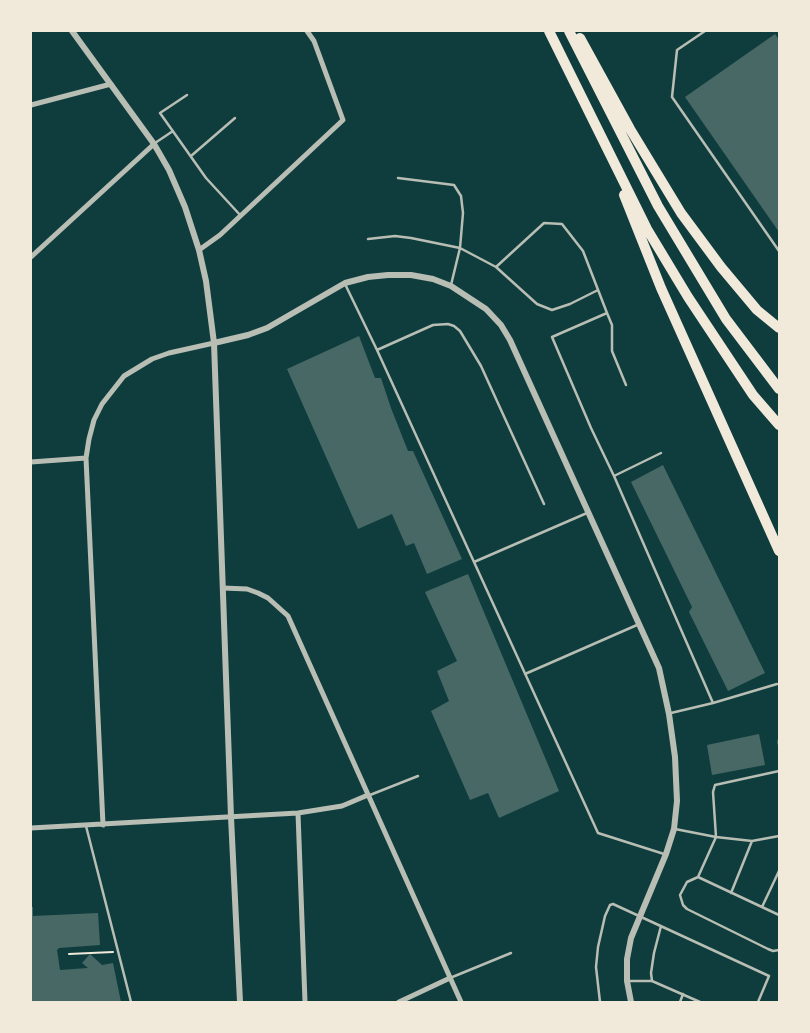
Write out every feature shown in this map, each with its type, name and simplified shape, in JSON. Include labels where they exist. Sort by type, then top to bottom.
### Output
[{"type":"highway","points":[[549,31],[647,229],[688,297],[753,394],[779,425]]},
{"type":"highway","points":[[569,31],[658,206],[726,319],[779,389]]},
{"type":"highway","points":[[576,31],[630,129],[681,213],[721,267],[757,310],[779,328]]},
{"type":"highway","points":[[599,132],[660,288],[779,551]]},
{"type":"street","points":[[72,31],[154,144],[169,170],[185,206],[199,250],[206,281],[214,343],[231,817],[240,1002]]},
{"type":"street","points":[[199,250],[220,235],[343,120],[314,41],[307,31]]},
{"type":"street","points":[[31,105],[111,84]]},
{"type":"street","points":[[31,257],[154,144]]},
{"type":"street","points":[[103,825],[86,458],[94,420],[113,388],[124,376],[152,359],[169,353],[248,335],[267,328],[345,283],[368,277],[388,275],[411,275],[433,279],[451,286],[486,310],[501,325],[510,340],[659,668],[669,714],[677,801],[674,828],[666,854],[630,945],[627,959],[627,981],[631,1002]]},
{"type":"street","points":[[31,462],[86,458]]},
{"type":"street","points":[[223,588],[258,593],[268,598],[288,616],[461,1002]]},
{"type":"street","points":[[31,828],[298,813],[342,806],[368,796]]},
{"type":"street","points":[[298,813],[306,1002]]},
{"type":"street","points":[[399,1002],[450,978]]},
{"type":"lane","points":[[705,31],[677,50],[672,97],[779,251]]},
{"type":"lane","points":[[187,95],[160,113],[206,178],[241,216]]},
{"type":"lane","points":[[191,156],[235,118]]},
{"type":"lane","points":[[154,144],[173,131]]},
{"type":"lane","points":[[398,178],[454,186],[461,196],[463,212],[460,248],[451,286]]},
{"type":"lane","points":[[496,267],[544,223],[562,224],[583,251],[612,325],[612,351],[626,385]]},
{"type":"lane","points":[[368,239],[395,236],[460,248],[496,267],[537,304],[552,310],[570,304],[598,290]]},
{"type":"lane","points":[[345,283],[598,833],[666,854]]},
{"type":"lane","points":[[607,313],[552,337],[713,703]]},
{"type":"lane","points":[[377,350],[433,325],[448,324],[460,331],[481,366],[544,504]]},
{"type":"lane","points":[[614,476],[661,453]]},
{"type":"lane","points":[[474,562],[588,512]]},
{"type":"lane","points":[[525,674],[639,625]]},
{"type":"lane","points":[[669,714],[777,684]]},
{"type":"lane","points":[[698,877],[716,837],[713,792],[715,785],[779,771]]},
{"type":"lane","points":[[368,796],[418,776]]},
{"type":"lane","points":[[86,825],[131,1002]]},
{"type":"lane","points":[[674,828],[716,837],[752,841],[779,836]]},
{"type":"lane","points":[[731,893],[752,841]]},
{"type":"lane","points":[[762,907],[779,871]]},
{"type":"lane","points":[[779,915],[698,877],[692,879],[684,887],[680,895],[683,905],[687,909],[768,950],[779,950]]},
{"type":"lane","points":[[600,1002],[596,967],[599,939],[605,916],[610,905],[613,904],[769,976],[758,1002]]},
{"type":"lane","points":[[652,981],[651,973],[654,953],[661,926]]},
{"type":"lane","points":[[450,978],[511,953]]},
{"type":"lane","points":[[627,981],[652,981],[700,1002]]},
{"type":"lane","points":[[680,1002],[683,994]]},
{"type":"path","points":[[69,954],[118,952]]},
{"type":"building","points":[[775,34],[779,40],[779,232],[685,97]]},
{"type":"building","points":[[359,336],[375,378],[381,378],[408,451],[413,451],[462,559],[427,574],[414,543],[406,546],[392,514],[358,529],[287,369]]},
{"type":"building","points":[[663,465],[765,673],[728,691],[689,612],[692,607],[631,482]]},
{"type":"building","points":[[468,574],[559,791],[499,818],[488,793],[470,800],[431,711],[449,701],[437,671],[457,661],[425,592]]},
{"type":"building","points":[[759,734],[765,765],[712,775],[707,745]]},
{"type":"building","points":[[31,907],[33,907],[33,916],[98,913],[100,945],[59,948],[57,950],[60,970],[88,968],[82,963],[90,954],[102,965],[113,963],[121,1002],[31,1002]]}]
